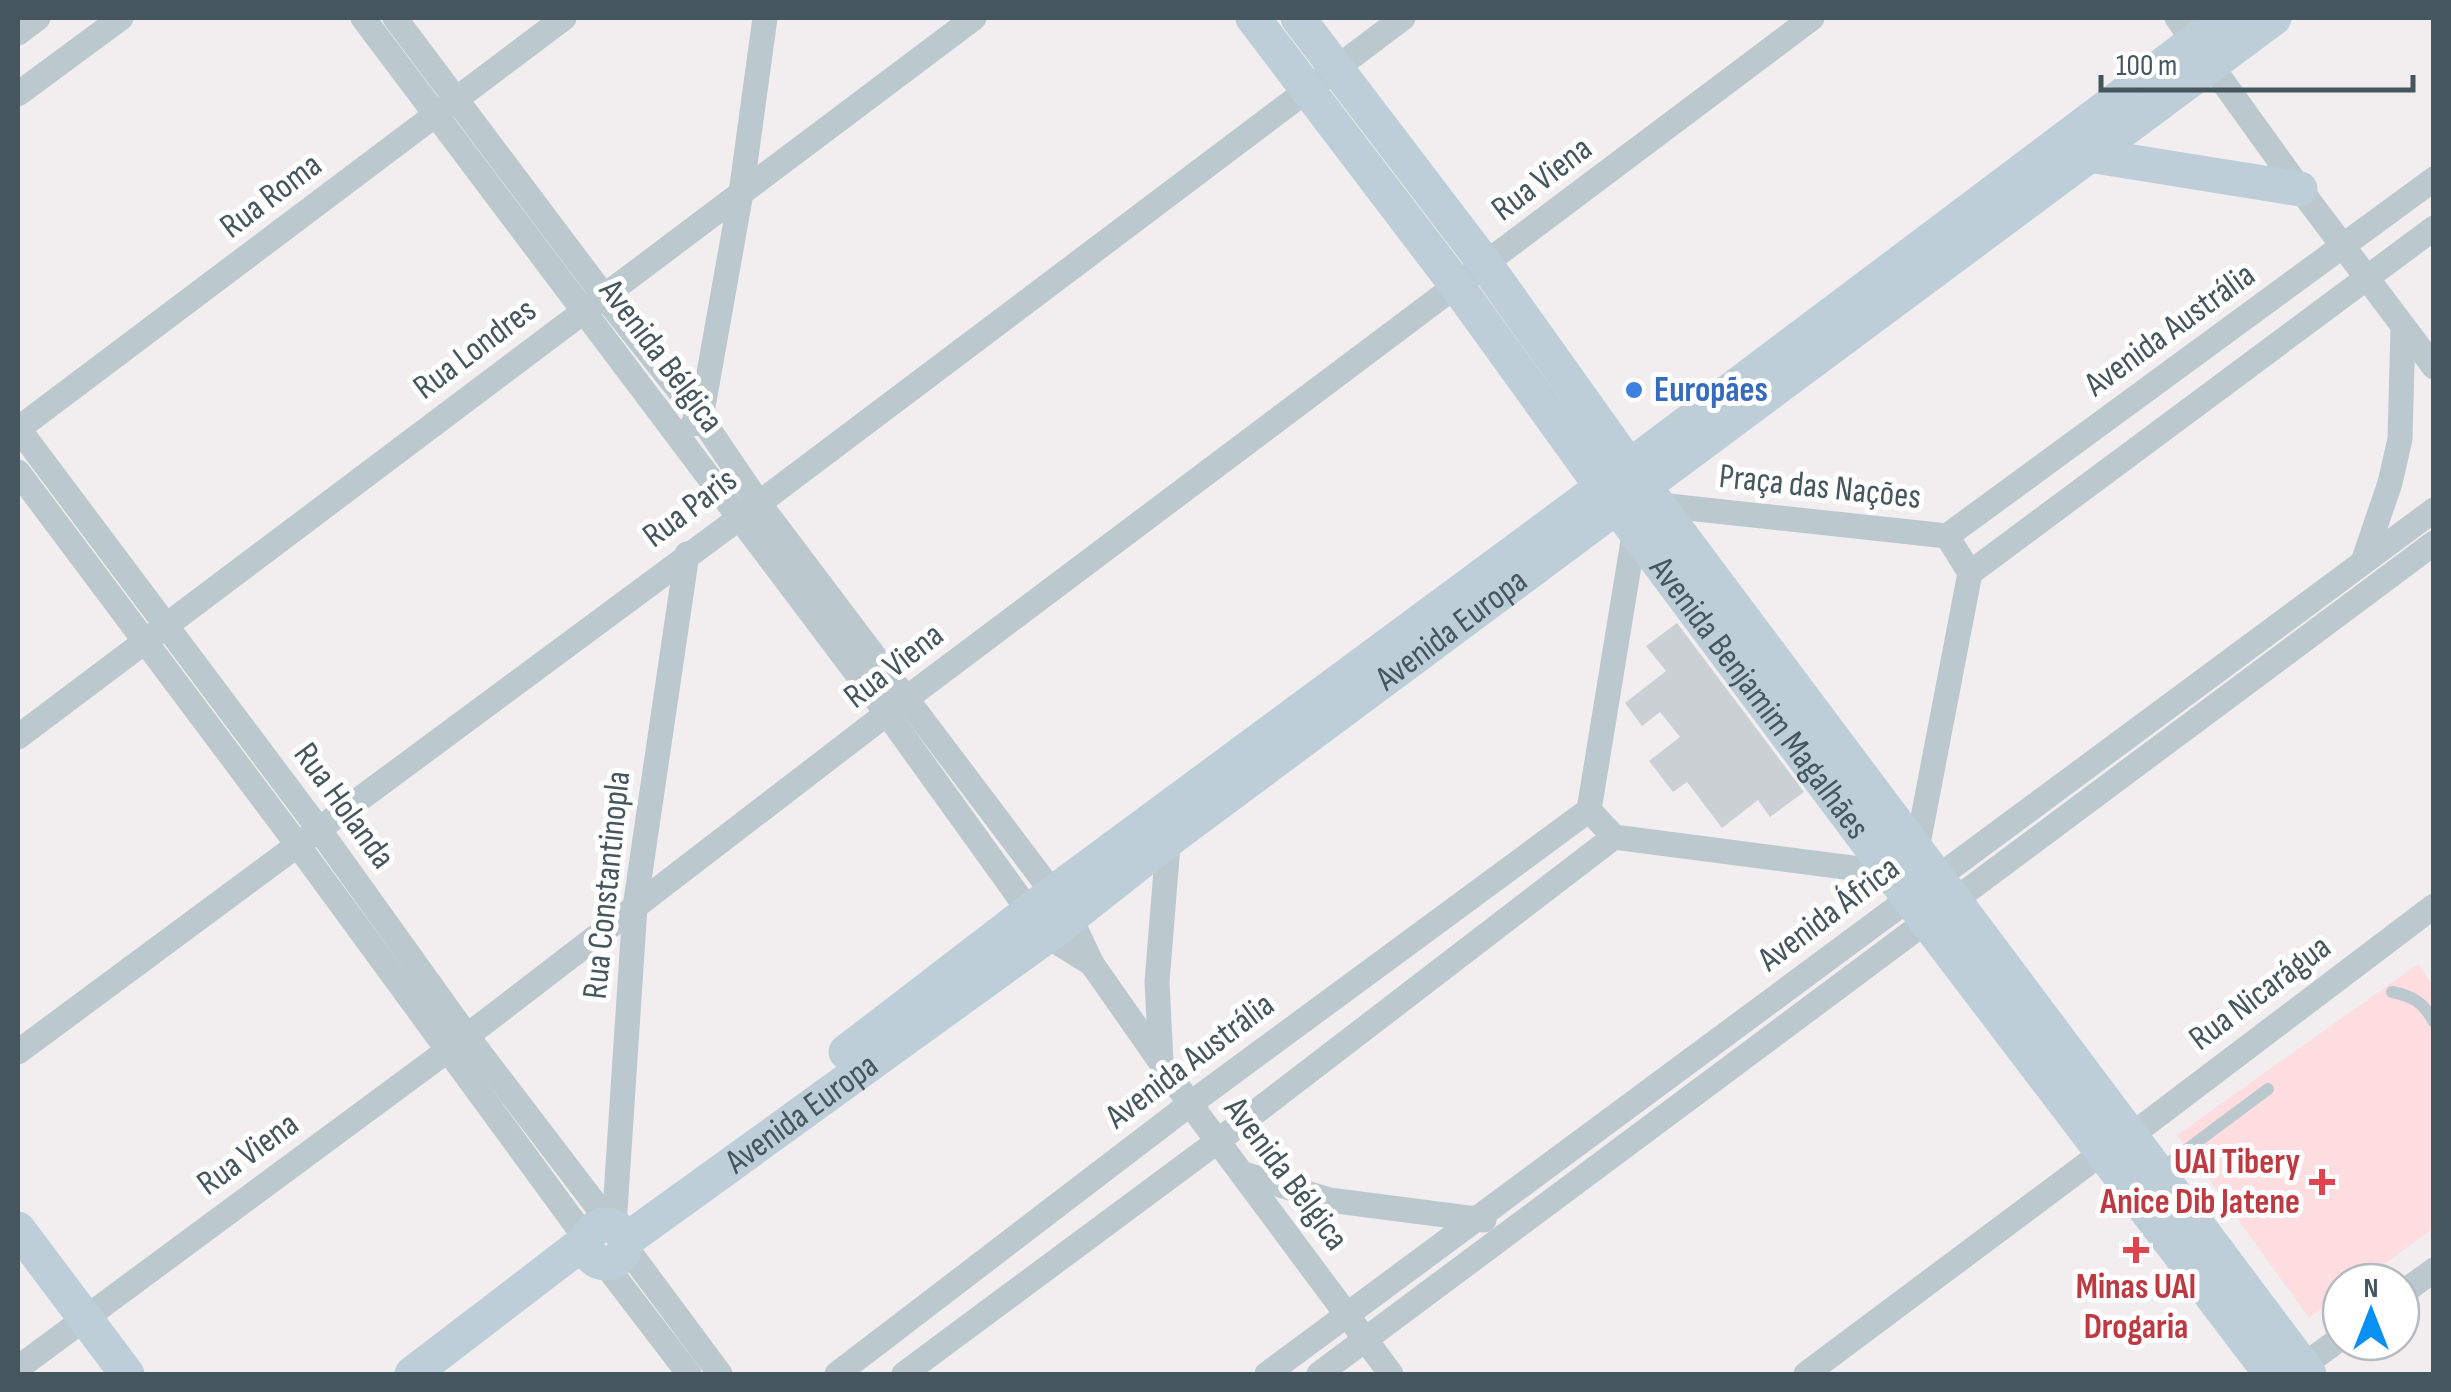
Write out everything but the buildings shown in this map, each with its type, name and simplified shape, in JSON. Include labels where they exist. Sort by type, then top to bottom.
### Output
[{"type":"main road","name":"Avenida Benjamim Magalhães","points":[[1253,18],[1322,80],[1486,265],[1631,497]]},
{"type":"main road","name":"Avenida Benjamim Magalhães","points":[[1298,18],[1322,80],[1457,286],[1631,497],[2116,1145],[2294,1372]]},
{"type":"main road","name":"Avenida Europa","points":[[1050,914],[1176,804],[1631,497],[2225,18]]},
{"type":"main road","name":"Avenida Europa","points":[[412,1374],[608,1241],[1050,914],[1167,840],[2090,154],[2194,41],[2274,18]]},
{"type":"main road","points":[[2090,154],[2300,189]]},
{"type":"main road","name":"Avenida Benjamim Magalhães","points":[[2116,1145],[2156,1172],[2294,1372]]},
{"type":"main road","points":[[18,1229],[75,1325],[97,1374]]},
{"type":"main road","name":"Avenida Europa","points":[[452,1374],[608,1241]]},
{"type":"main road","points":[[18,1266],[127,1374]]},
{"type":"street","points":[[18,33],[38,18]]},
{"type":"street","points":[[18,94],[122,18]]},
{"type":"street","name":"Rua Roma","points":[[18,429],[564,18]]},
{"type":"street","points":[[678,436],[700,418],[741,194],[765,18]]},
{"type":"street","name":"Rua Londres","points":[[18,736],[974,18]]},
{"type":"street","name":"Rua Paris","points":[[18,1052],[1403,18]]},
{"type":"street","name":"Rua Viena","points":[[18,1368],[458,1043],[1812,18]]},
{"type":"street","name":"Avenida Bélgica","points":[[386,21],[594,304],[678,436],[748,510],[1050,914],[1092,964],[1190,1104],[1391,1374]]},
{"type":"street","points":[[2194,41],[2434,367]]},
{"type":"street","name":"Avenida Austrália","points":[[1948,536],[2434,180]]},
{"type":"street","points":[[1631,497],[1589,810],[1614,837],[1923,886],[1970,572],[2434,228]]},
{"type":"street","name":"Avenida Bélgica","points":[[594,304],[700,418],[748,510]]},
{"type":"street","points":[[2363,562],[2390,483],[2400,439],[2403,326]]},
{"type":"street","name":"Rua Holanda","points":[[18,429],[318,828],[458,1043]]},
{"type":"street","name":"Rua Holanda","points":[[18,472],[297,844],[458,1043],[608,1241],[720,1374]]},
{"type":"street","name":"Praça das Nações","points":[[1631,497],[1948,536],[1970,572]]},
{"type":"street","name":"Avenida África","points":[[1267,1374],[2434,510]]},
{"type":"street","name":"Avenida África","points":[[1319,1374],[1654,1125],[1923,886],[2434,542]]},
{"type":"street","name":"Rua Constantinopla","points":[[608,1241],[635,907],[688,554]]},
{"type":"street","points":[[1161,1062],[1157,982],[1167,840],[1176,804]]},
{"type":"street","name":"Avenida Austrália","points":[[837,1374],[1190,1104],[1589,810]]},
{"type":"street","points":[[904,1374],[1218,1141],[1614,837]]},
{"type":"street","name":"Rua Nicarágua","points":[[1806,1374],[2434,906]]},
{"type":"street","points":[[1636,1102],[1654,1125]]},
{"type":"street","points":[[1244,1174],[1329,1200],[1522,1223]]},
{"type":"street","name":"Rua Holanda","points":[[608,1241],[690,1374]]},
{"type":"street","points":[[2294,1372],[2321,1352]]},
{"type":"lane","points":[[2392,992],[2410,995],[2426,1008],[2434,1022]]},
{"type":"lane","points":[[2156,1172],[2268,1089]]},
{"type":"shaded area","name":"UAI Tibery Anice Dib Jatene","points":[[2418,964],[2433,986],[2433,1229],[2387,1262],[2321,1262],[2321,1309],[2309,1318],[2177,1135]]},
{"type":"place","name":"Europães","points":[[1634,390]]},
{"type":"place","name":"UAI Tibery Anice Dib Jatene","points":[[2322,1182]]},
{"type":"place","name":"Minas UAI Drogaria","points":[[2136,1250]]}]
